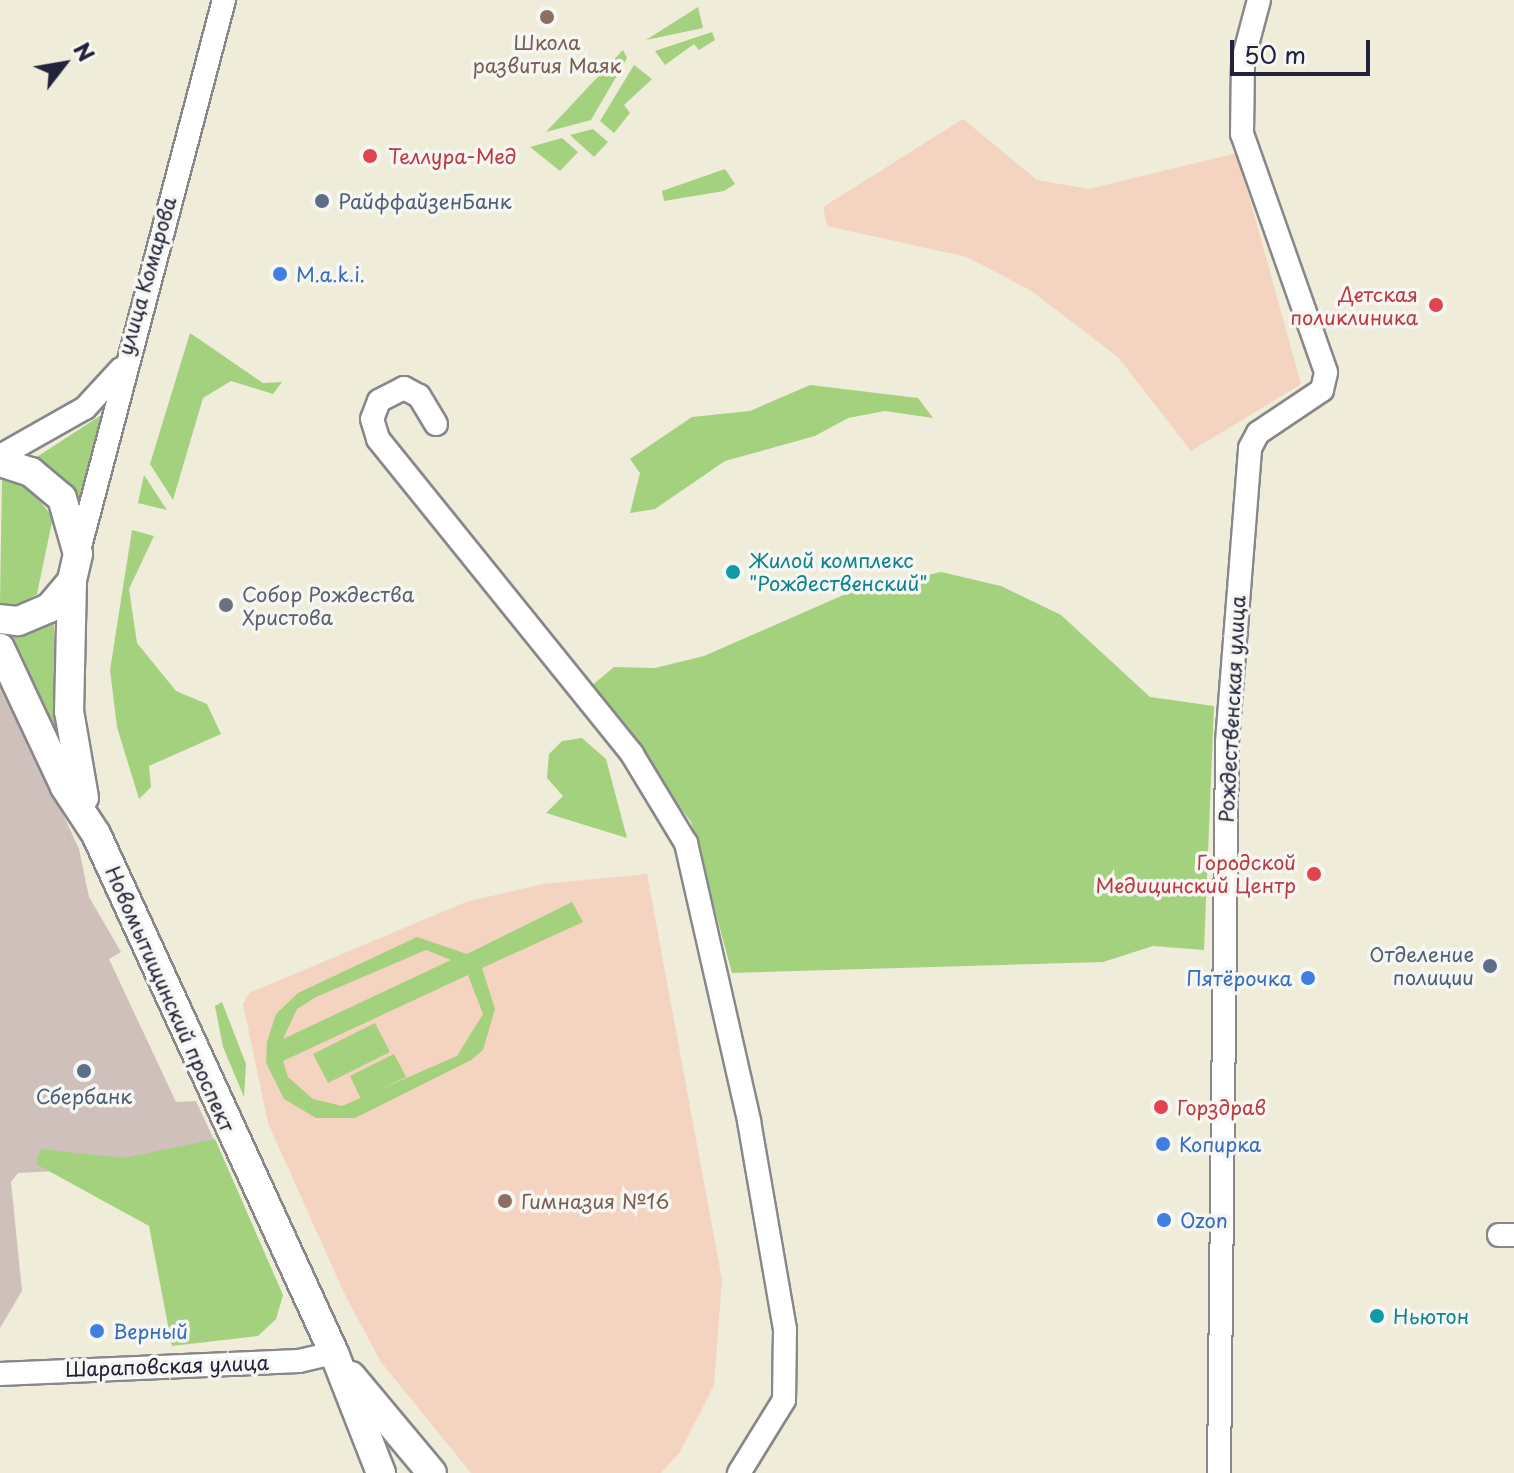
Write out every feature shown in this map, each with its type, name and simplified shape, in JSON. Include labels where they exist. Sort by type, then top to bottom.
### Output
[{"type":"main road","points":[[0,459],[31,472],[62,498],[75,567],[70,729],[94,830]]},
{"type":"main road","points":[[0,619],[36,615],[75,567]]},
{"type":"main road","name":"Новомытищинский проспект","points":[[0,648],[65,787],[94,830],[334,1353],[381,1473]]},
{"type":"main road","name":"Новомытищинский проспект","points":[[334,1353],[432,1473]]},
{"type":"street","name":"улица Комарова","points":[[75,567],[113,436],[121,369],[224,0]]},
{"type":"street","name":"Рождественская улица","points":[[1219,1473],[1227,742],[1250,448],[1258,433],[1322,390],[1326,372],[1242,134],[1243,60],[1259,0]]},
{"type":"street","points":[[0,459],[85,408],[121,369]]},
{"type":"street","points":[[436,424],[419,396],[404,388],[379,401],[372,419],[378,439],[632,754],[686,843],[749,1121],[785,1330],[784,1400],[739,1473]]},
{"type":"street","name":"Шараповская улица","points":[[0,1374],[299,1361],[334,1353]]},
{"type":"shaded area","points":[[963,119],[1037,180],[1089,189],[1237,153],[1301,384],[1191,451],[1118,357],[1030,290],[967,257],[827,226],[823,207]]},
{"type":"shaded area","points":[[0,677],[79,849],[89,897],[121,952],[109,959],[176,1102],[196,1101],[216,1144],[135,1167],[18,1173],[11,1182],[22,1291],[0,1328]]},
{"type":"shaded area","name":"Гимназия №16","points":[[647,874],[722,1280],[714,1385],[680,1452],[661,1473],[471,1473],[381,1362],[345,1295],[268,1123],[243,1004],[249,993],[466,902],[543,884]]},
{"type":"green space","points":[[698,7],[703,28],[646,40]]},
{"type":"green space","points":[[712,32],[715,40],[699,50],[694,44],[665,65],[655,51]]},
{"type":"green space","points":[[623,50],[627,58],[591,120],[546,132]]},
{"type":"green space","points":[[634,65],[652,79],[624,105],[630,113],[614,133],[600,121]]},
{"type":"green space","points":[[593,129],[608,142],[594,157],[570,135]]},
{"type":"green space","points":[[562,138],[578,152],[560,171],[530,147]]},
{"type":"green space","points":[[725,169],[735,184],[724,191],[664,201],[662,191]]},
{"type":"green space","points":[[190,333],[263,383],[282,382],[273,394],[231,381],[203,398],[173,500],[150,464]]},
{"type":"green space","points":[[810,385],[918,398],[933,418],[885,411],[848,418],[815,436],[725,461],[655,509],[630,513],[640,473],[630,459],[692,417],[750,411]]},
{"type":"green space","points":[[106,412],[80,507],[56,474],[32,460]]},
{"type":"green space","points":[[144,475],[167,510],[138,503]]},
{"type":"green space","points":[[2,480],[27,486],[53,517],[37,594],[10,609],[0,603]]},
{"type":"green space","points":[[132,530],[154,536],[129,589],[137,643],[176,691],[207,704],[221,734],[149,766],[151,787],[139,799],[117,727],[110,670]]},
{"type":"green space","points":[[941,572],[1001,586],[1061,615],[1150,697],[1214,706],[1204,950],[1153,946],[1103,962],[732,973],[691,822],[589,688],[614,667],[655,668],[704,656],[848,593]]},
{"type":"green space","points":[[54,614],[54,686],[64,754],[0,628]]},
{"type":"green space","points":[[582,738],[606,759],[627,838],[546,813],[563,796],[547,778],[549,754],[562,741]]},
{"type":"green space","points":[[572,902],[583,922],[482,968],[495,1009],[483,1050],[471,1060],[355,1118],[316,1118],[284,1099],[266,1063],[267,1042],[276,1014],[298,993],[417,937],[467,954]],"holes":[[[426,950],[451,960],[283,1039],[297,1009],[316,997]],[[468,975],[483,1014],[457,1056],[342,1106],[313,1099],[288,1077],[283,1061]]]},
{"type":"green space","points":[[222,1002],[246,1064],[244,1097],[223,1047],[215,1006]]},
{"type":"green space","points":[[375,1023],[390,1052],[328,1083],[313,1054]]},
{"type":"green space","points":[[394,1054],[406,1077],[361,1099],[350,1076]]},
{"type":"green space","points":[[215,1139],[283,1295],[276,1319],[258,1336],[172,1346],[149,1226],[36,1164],[40,1149],[124,1158]]},
{"type":"place","name":"Школа развития Маяк","points":[[547,17]]},
{"type":"place","name":"Теллура-Мед","points":[[370,156]]},
{"type":"place","name":"РайффайзенБанк","points":[[322,201]]},
{"type":"place","name":"M.a.k.i.","points":[[280,274]]},
{"type":"place","name":"Детская поликлиника","points":[[1436,305]]},
{"type":"place","name":"Жилой комплекс \"Рождественский\"","points":[[733,572]]},
{"type":"place","name":"Собор Рождества Христова","points":[[226,605]]},
{"type":"place","name":"Городской Медицинский Центр","points":[[1314,874]]},
{"type":"place","name":"Отделение полиции","points":[[1490,966]]},
{"type":"place","name":"Пятёрочка","points":[[1308,978]]},
{"type":"place","name":"Сбербанк","points":[[84,1071]]},
{"type":"place","name":"Горздрав","points":[[1161,1107]]},
{"type":"place","name":"Копирка","points":[[1163,1144]]},
{"type":"place","name":"Гимназия №16","points":[[505,1201]]},
{"type":"place","name":"Ozon","points":[[1164,1220]]},
{"type":"place","name":"Ньютон","points":[[1377,1316]]},
{"type":"place","name":"Верный","points":[[97,1331]]}]
